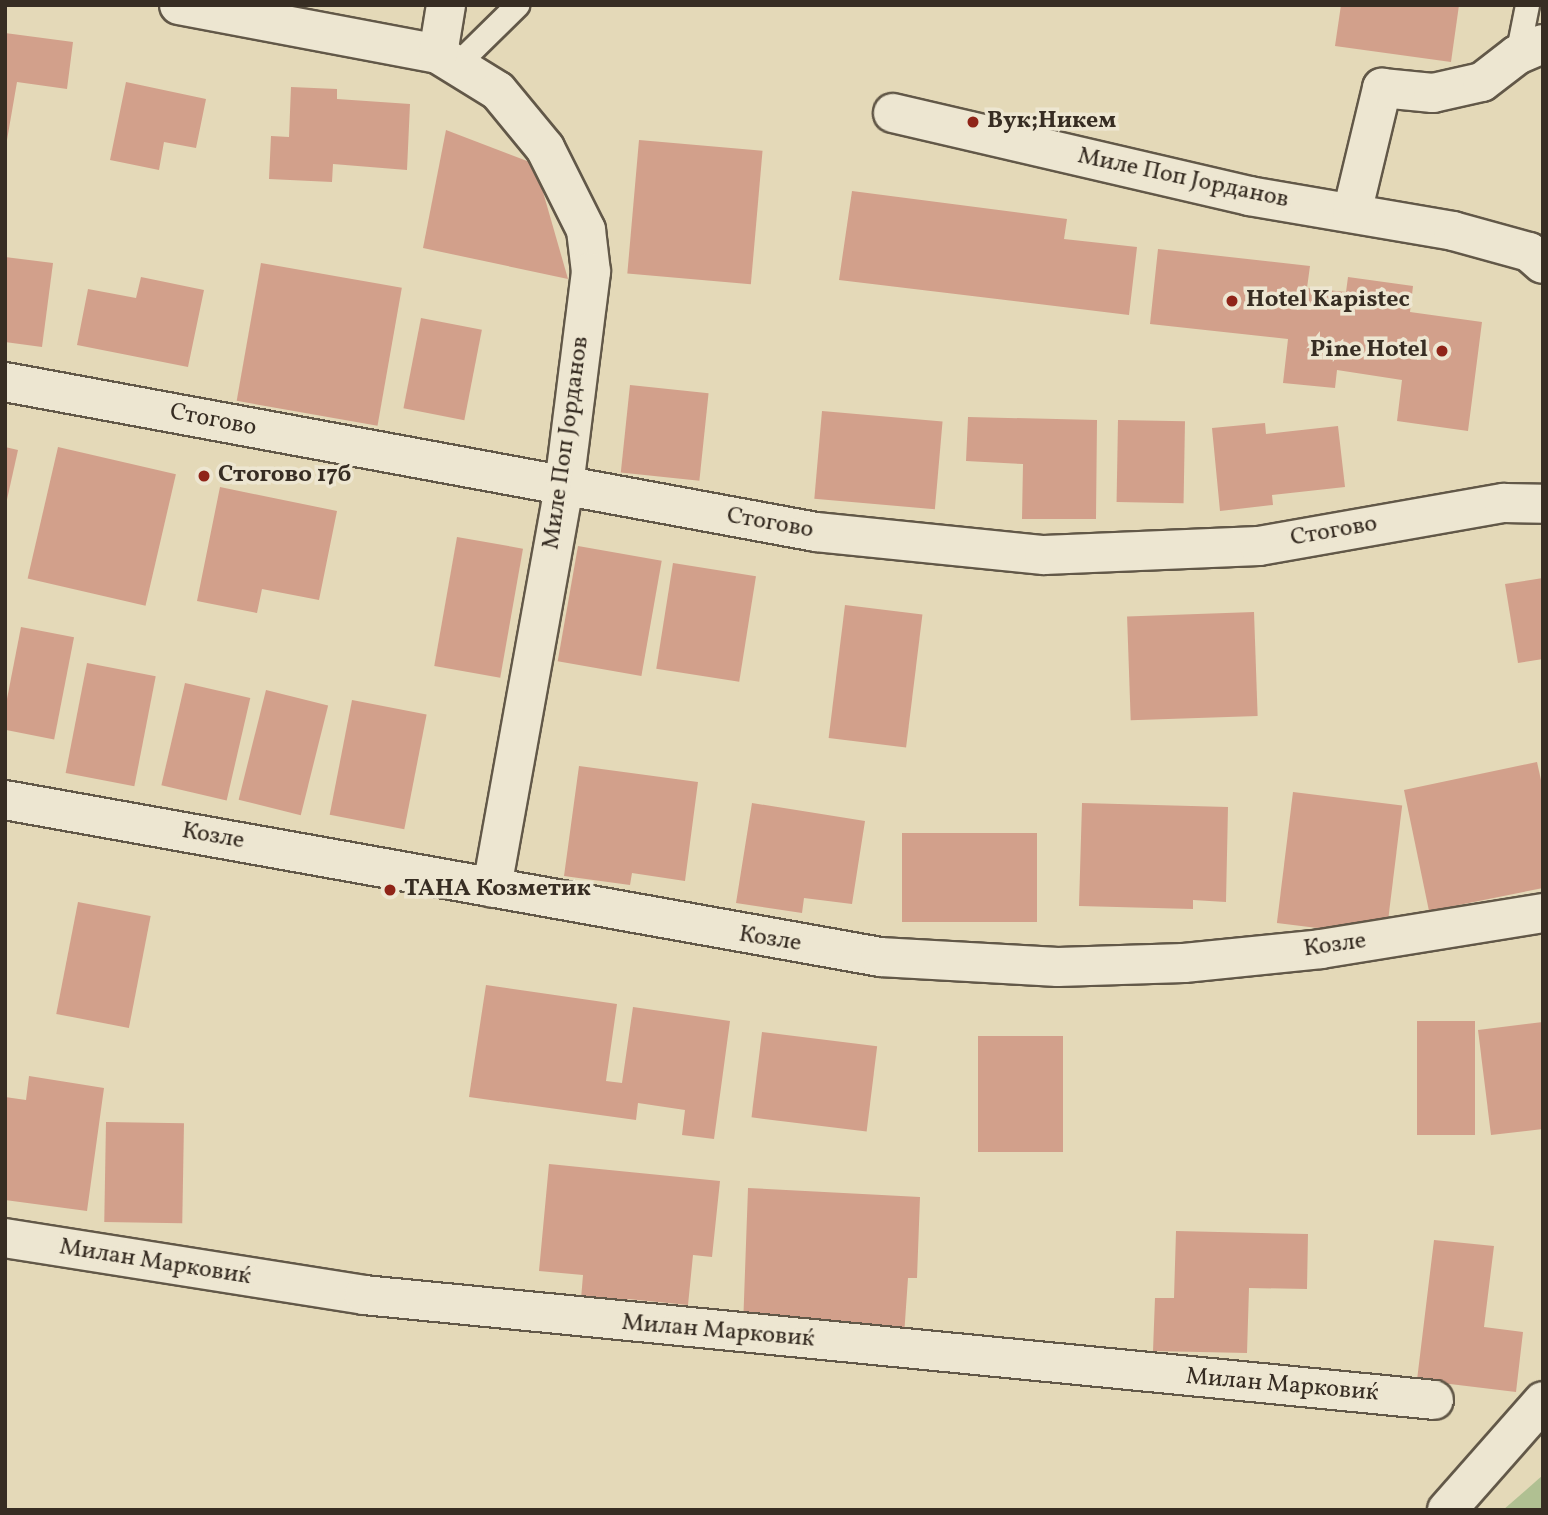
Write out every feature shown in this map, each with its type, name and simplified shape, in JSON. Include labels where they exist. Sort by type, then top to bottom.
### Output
[{"type":"street","name":"Миле Поп Јорданов","points":[[179,5],[447,60],[498,91],[545,148],[586,230],[591,272],[564,487],[492,888]]},
{"type":"street","points":[[446,5],[447,60]]},
{"type":"street","points":[[1352,214],[1381,88],[1433,93],[1482,82],[1530,49]]},
{"type":"street","name":"Миле Поп Јорданов","points":[[893,113],[1249,196],[1453,231],[1529,252],[1543,264]]},
{"type":"street","name":"Стогово","points":[[5,382],[816,532],[1044,555],[1259,545],[1504,503],[1543,504]]},
{"type":"street","name":"Козле","points":[[5,800],[880,957],[1058,967],[1184,963],[1321,949],[1543,912]]},
{"type":"street","name":"Милан Марковиќ","points":[[5,1238],[378,1297],[1434,1400]]},
{"type":"street","points":[[1447,1510],[1543,1401]]},
{"type":"lane","points":[[447,60],[517,5]]},
{"type":"lane","points":[[1527,5],[1530,49]]},
{"type":"green space","points":[[1543,1475],[1543,1510],[1503,1510]]},
{"type":"building","points":[[1341,5],[1459,5],[1451,62],[1335,46]]},
{"type":"building","points":[[5,33],[73,42],[67,89],[17,82],[7,140]]},
{"type":"building","points":[[126,82],[206,99],[196,148],[164,142],[159,170],[110,160]]},
{"type":"building","points":[[291,87],[337,89],[337,99],[410,104],[407,170],[333,164],[332,182],[269,179],[271,136],[289,137]]},
{"type":"building","points":[[446,130],[535,164],[568,279],[423,248]]},
{"type":"building","points":[[639,140],[763,151],[751,284],[627,273]]},
{"type":"building","points":[[852,191],[1067,219],[1064,239],[1137,247],[1129,315],[839,280]]},
{"type":"building","points":[[1158,249],[1310,266],[1307,288],[1346,292],[1348,277],[1413,286],[1410,312],[1482,322],[1468,431],[1397,421],[1402,380],[1337,370],[1335,388],[1283,383],[1288,339],[1150,324]]},
{"type":"building","points":[[5,257],[53,263],[42,347],[5,342]]},
{"type":"building","points":[[261,263],[402,288],[378,426],[237,401]]},
{"type":"building","points":[[141,277],[204,290],[188,367],[77,345],[88,289],[136,298]]},
{"type":"building","points":[[421,318],[482,330],[464,420],[403,408]]},
{"type":"building","points":[[630,385],[709,393],[699,481],[621,473]]},
{"type":"building","points":[[822,411],[943,422],[935,509],[814,499]]},
{"type":"building","points":[[968,417],[1097,420],[1096,519],[1022,519],[1023,464],[966,461]]},
{"type":"building","points":[[1118,420],[1185,421],[1184,503],[1117,502]]},
{"type":"building","points":[[1265,423],[1266,434],[1338,426],[1345,487],[1272,495],[1273,505],[1220,511],[1212,428]]},
{"type":"building","points":[[5,447],[18,450],[6,504],[5,504]]},
{"type":"building","points":[[58,447],[176,474],[146,606],[28,579]]},
{"type":"building","points":[[220,487],[337,511],[319,600],[262,589],[257,613],[197,601]]},
{"type":"building","points":[[457,537],[523,549],[500,678],[434,666]]},
{"type":"building","points":[[578,546],[662,561],[641,676],[558,661]]},
{"type":"building","points":[[673,563],[756,576],[739,682],[656,669]]},
{"type":"building","points":[[1543,578],[1543,659],[1518,663],[1505,584]]},
{"type":"building","points":[[845,605],[922,615],[906,748],[829,738]]},
{"type":"building","points":[[1254,612],[1258,716],[1131,720],[1127,616]]},
{"type":"building","points":[[21,627],[74,637],[54,739],[5,730],[5,709]]},
{"type":"building","points":[[87,663],[156,676],[134,786],[66,773]]},
{"type":"building","points":[[185,683],[250,698],[227,800],[161,785]]},
{"type":"building","points":[[266,690],[328,705],[301,815],[239,800]]},
{"type":"building","points":[[352,700],[427,715],[404,829],[330,815]]},
{"type":"building","points":[[1537,762],[1543,789],[1543,888],[1429,911],[1404,790]]},
{"type":"building","points":[[579,766],[698,782],[685,881],[632,873],[630,885],[564,876]]},
{"type":"building","points":[[1293,792],[1402,805],[1386,936],[1277,923]]},
{"type":"building","points":[[752,803],[865,821],[852,904],[804,898],[802,913],[736,903]]},
{"type":"building","points":[[1082,803],[1228,807],[1226,902],[1193,900],[1193,909],[1079,906]]},
{"type":"building","points":[[902,833],[1037,833],[1037,922],[902,922]]},
{"type":"building","points":[[78,902],[151,916],[129,1028],[56,1014]]},
{"type":"building","points":[[486,985],[617,1004],[606,1081],[622,1083],[633,1007],[730,1021],[714,1139],[682,1135],[685,1110],[638,1103],[636,1120],[469,1097]]},
{"type":"building","points":[[1417,1021],[1475,1021],[1475,1135],[1417,1135]]},
{"type":"building","points":[[1543,1022],[1543,1129],[1491,1135],[1478,1030]]},
{"type":"building","points":[[762,1032],[877,1046],[867,1131],[752,1117]]},
{"type":"building","points":[[978,1036],[1063,1036],[1063,1152],[978,1152]]},
{"type":"building","points":[[29,1076],[104,1088],[87,1211],[5,1200],[5,1097],[26,1100]]},
{"type":"building","points":[[106,1122],[184,1123],[182,1223],[104,1222]]},
{"type":"building","points":[[549,1164],[720,1181],[712,1257],[693,1255],[688,1305],[628,1299],[626,1316],[580,1311],[583,1275],[539,1271]]},
{"type":"building","points":[[748,1188],[920,1197],[917,1278],[908,1278],[904,1336],[743,1327]]},
{"type":"building","points":[[1176,1231],[1308,1234],[1307,1289],[1249,1288],[1247,1353],[1153,1351],[1155,1298],[1174,1298]]},
{"type":"building","points":[[1434,1240],[1494,1246],[1484,1327],[1523,1332],[1516,1392],[1417,1380]]},
{"type":"place","name":"Вук;Никем","points":[[973,122]]},
{"type":"place","name":"Hotel Kapistec","points":[[1232,301]]},
{"type":"place","name":"Pine Hotel","points":[[1442,351]]},
{"type":"place","name":"Стогово 17б","points":[[204,476]]},
{"type":"place","name":"ТАНА Козметик","points":[[390,890]]}]
